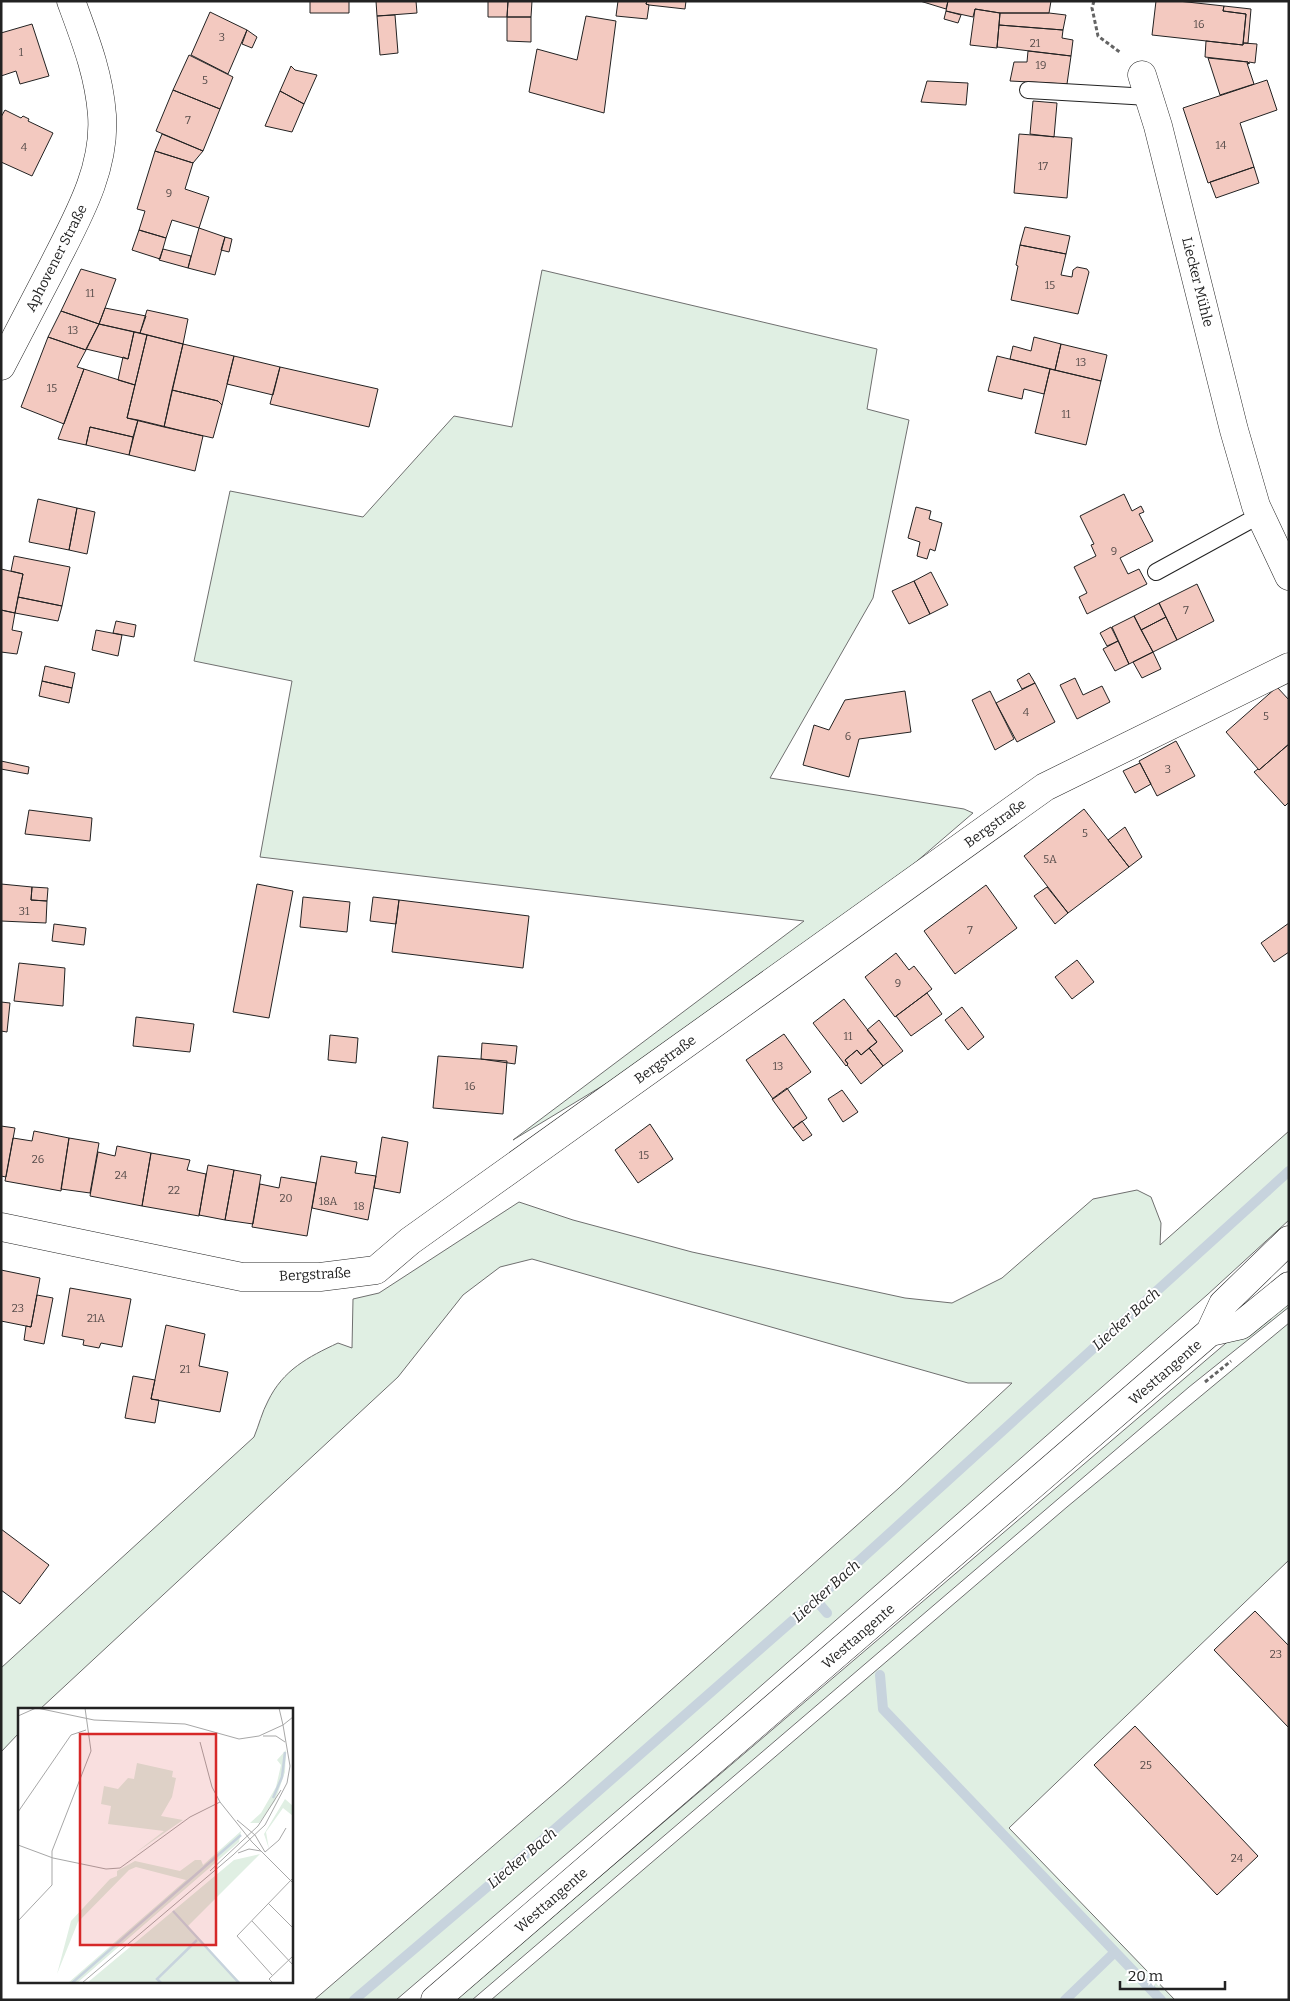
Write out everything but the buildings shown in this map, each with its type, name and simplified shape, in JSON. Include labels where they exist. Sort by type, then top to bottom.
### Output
[{"type":"street","name":"Aphovener Straße","points":[[1,366],[83,207],[99,156],[102,117],[99,85],[90,50],[71,1]]},
{"type":"street","name":"Liecker Mühle","points":[[1145,86],[1158,126],[1234,430],[1256,506],[1289,576]]},
{"type":"street","name":"Bergstraße","points":[[1,1227],[242,1277],[320,1277],[376,1270],[410,1241],[1045,787],[1289,667]]},
{"type":"street","points":[[1210,1332],[1223,1304],[1289,1240]]},
{"type":"street","name":"Westtangente","points":[[435,2000],[1210,1332],[1241,1325],[1289,1286]]},
{"type":"lane","points":[[1028,90],[1145,86]]},
{"type":"lane","points":[[1156,572],[1260,515]]},
{"type":"path","points":[[1094,1],[1092,8],[1098,36],[1125,56],[1145,86]]},
{"type":"green space","points":[[542,270],[877,349],[867,409],[909,420],[873,598],[770,778],[964,809],[973,813],[817,947],[675,1042],[513,1140],[804,921],[260,857],[292,681],[194,661],[230,491],[363,517],[454,416],[512,427]]},
{"type":"green space","points":[[1289,1131],[1289,1220],[1207,1295],[690,1748],[396,2000],[314,2000],[564,1785],[899,1488],[1012,1383],[968,1383],[532,1259],[500,1267],[463,1295],[398,1377],[41,1708],[18,1708],[18,1734],[1,1752],[1,1668],[254,1437],[274,1390],[289,1373],[307,1359],[338,1343],[352,1348],[353,1299],[379,1293],[519,1202],[573,1220],[692,1252],[905,1298],[952,1303],[1002,1278],[1093,1199],[1137,1190],[1151,1197],[1161,1223],[1160,1245]]},
{"type":"green space","points":[[1289,1297],[1289,1307],[1189,1387],[472,2000],[455,2000],[1239,1332]]},
{"type":"green space","points":[[1289,1323],[1289,1560],[1009,1828],[1175,2000],[491,2000],[1067,1507]]},
{"type":"waterway","name":"Liecker Bach","points":[[354,2000],[547,1836],[816,1600],[1289,1171]]},
{"type":"waterway","points":[[816,1600],[827,1613]]},
{"type":"waterway","points":[[880,1675],[883,1709],[1161,2000]]},
{"type":"waterway","points":[[1065,2000],[1115,1952]]}]
